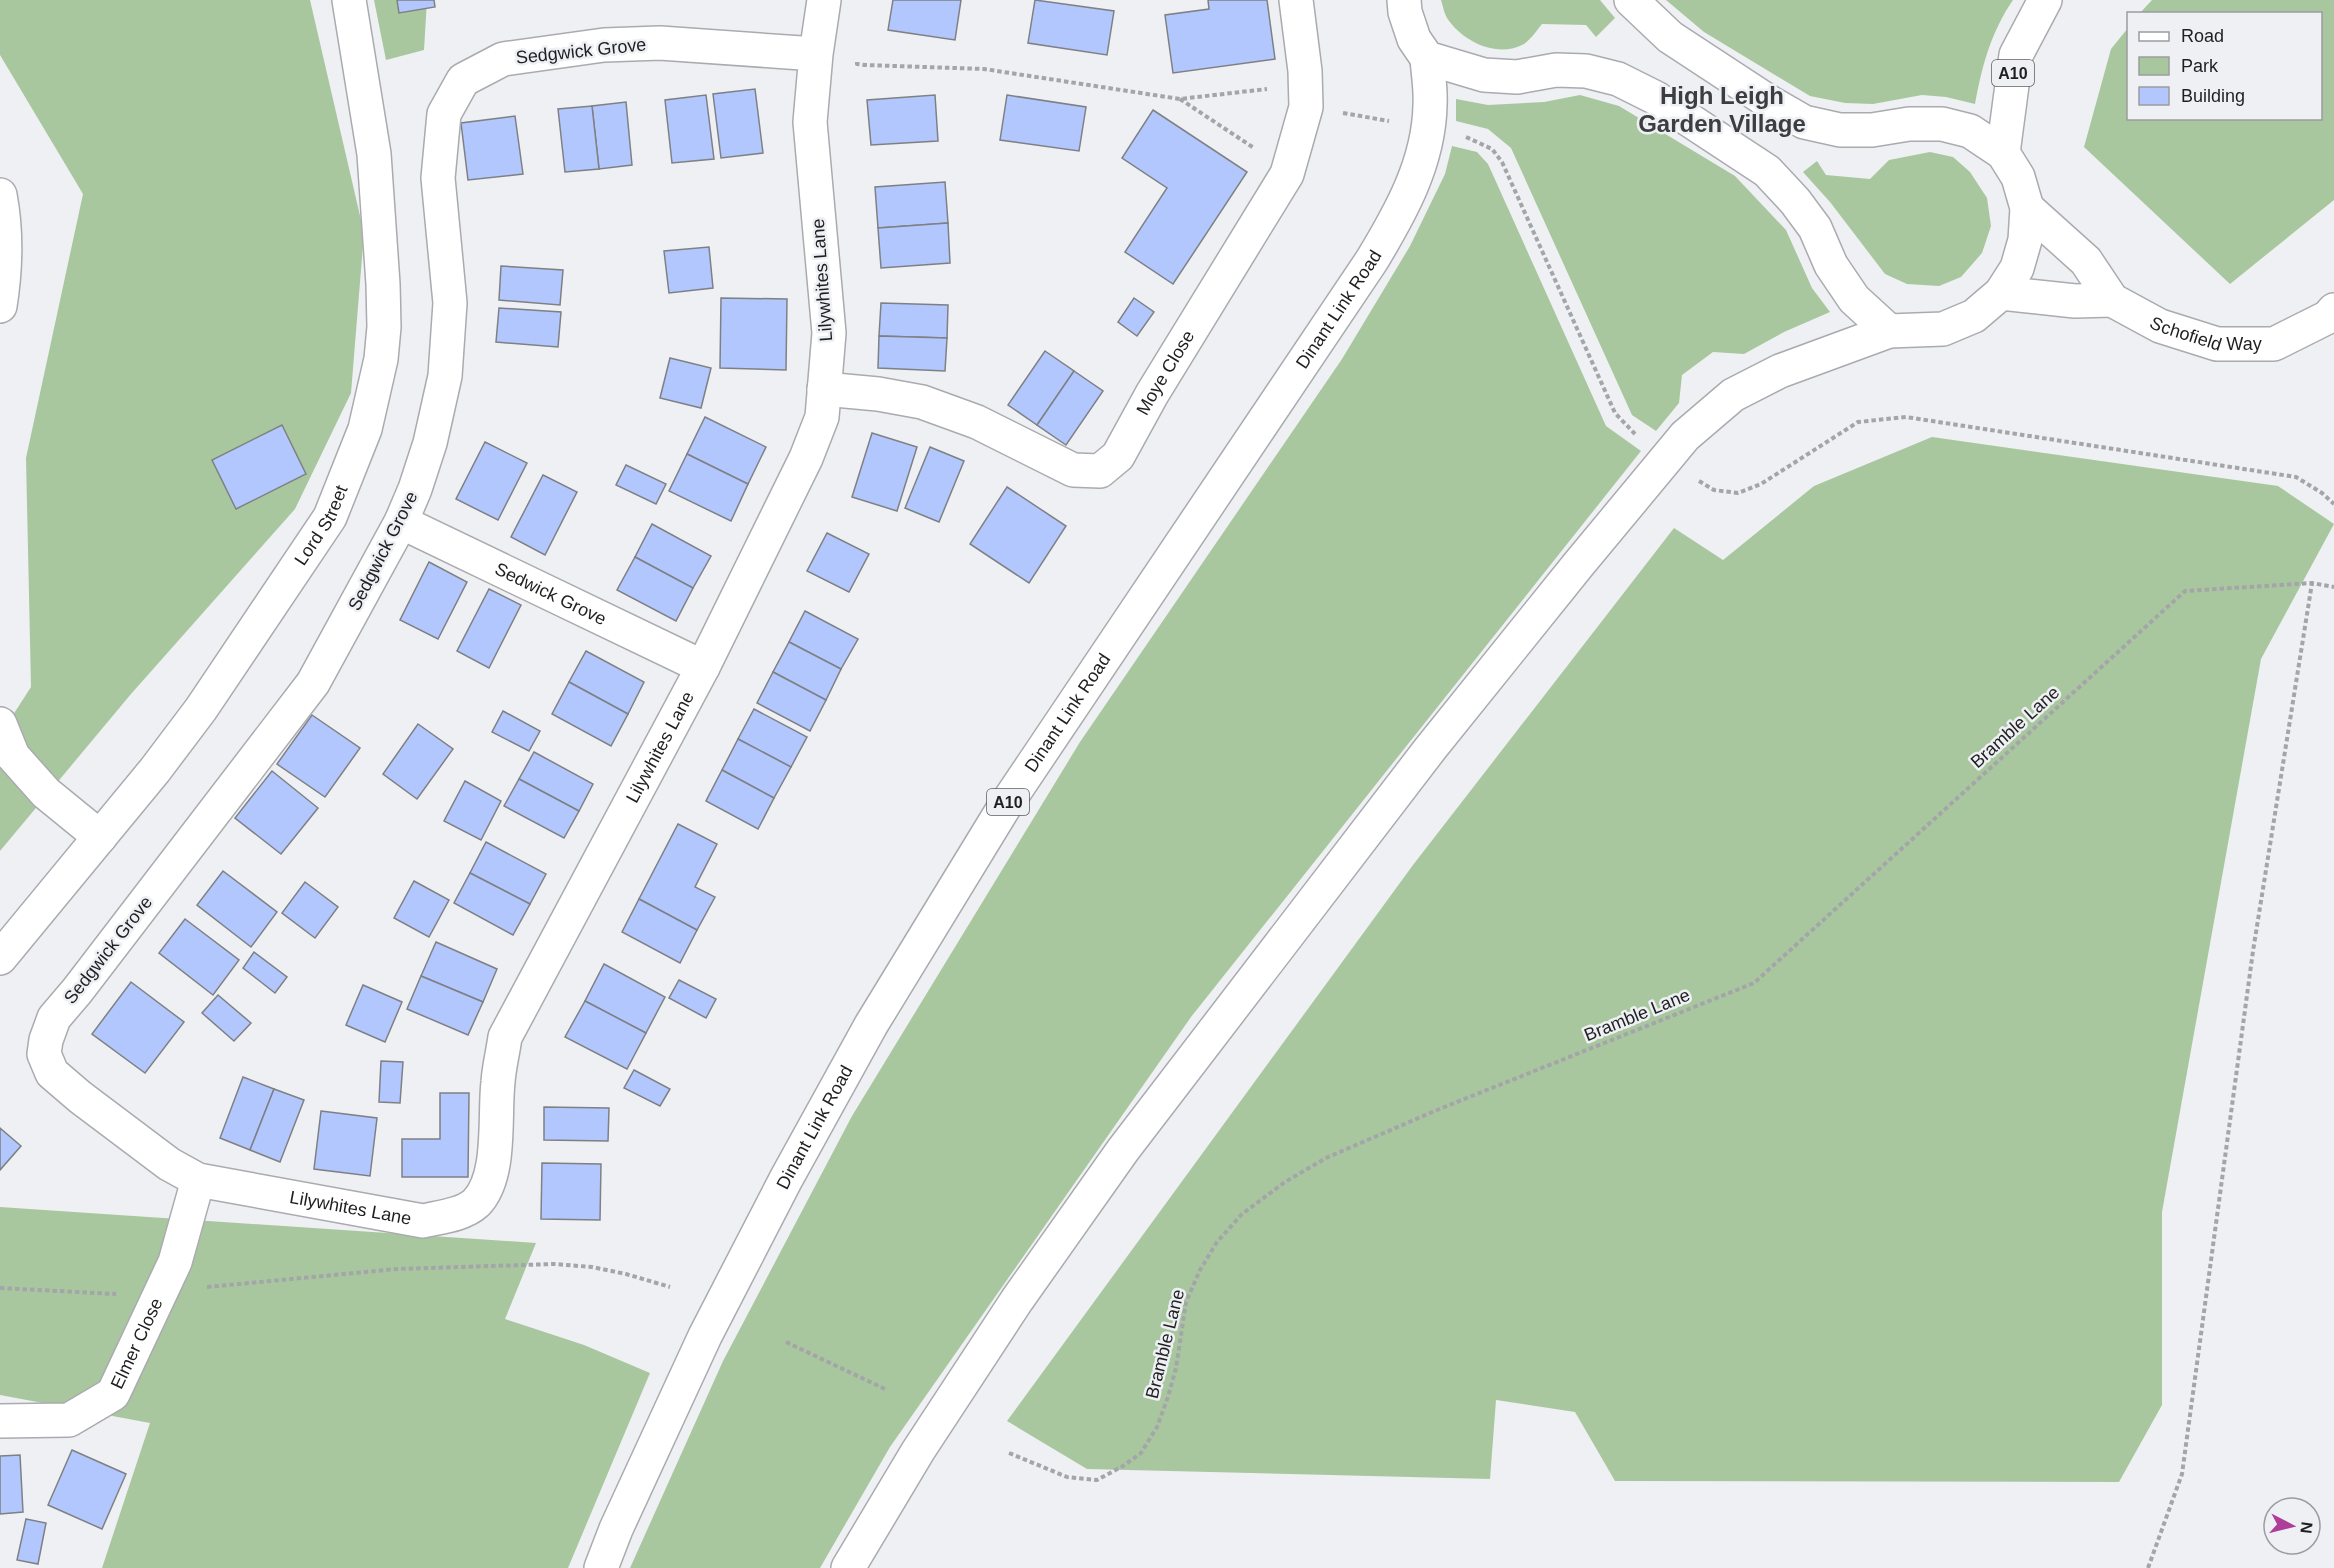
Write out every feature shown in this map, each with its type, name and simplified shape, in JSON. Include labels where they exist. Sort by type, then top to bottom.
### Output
[{"type":"street","name":"Lord Street","points":[[0,958],[155,770],[201,709],[330,517],[365,429],[381,359],[383,284],[374,154],[349,0]]},
{"type":"street","name":"Lilywhites Lane","points":[[198,1180],[423,1221],[450,1215],[474,1205],[484,1193],[492,1171],[498,1082],[505,1036],[702,667],[806,458],[822,417],[828,333],[810,122],[824,0]]},
{"type":"street","name":"Moye Close","points":[[824,389],[878,394],[922,402],[977,422],[1073,470],[1100,471],[1118,456],[1180,347],[1287,174],[1306,106],[1305,71],[1296,0]]},
{"type":"street","points":[[1404,0],[1413,39],[1427,58],[1484,75],[1516,77],[1556,70],[1586,71],[1618,79],[1656,98],[1767,171],[1795,201],[1815,228],[1831,265],[1854,299],[1889,331]]},
{"type":"street","points":[[848,1568],[918,1451],[1017,1300],[1123,1150],[1430,749],[1685,436],[1733,394],[1780,371],[1889,331],[1943,329],[1974,316],[2001,293],[2017,268],[2025,240],[2027,208],[2018,177],[2003,153],[1970,131],[1942,124],[1909,124],[1872,130],[1840,130],[1804,122],[1670,37],[1631,0]]},
{"type":"street","name":"A10","points":[[2003,153],[2016,55],[2045,0]]},
{"type":"street","name":"Sedgwick Grove","points":[[198,1180],[170,1164],[80,1097],[52,1073],[45,1054],[46,1040],[54,1018],[313,683],[401,522],[430,443],[445,376],[450,303],[438,178],[444,114],[463,80],[503,59],[604,45],[660,43],[816,54]]},
{"type":"street","name":"Dinant Link Road","points":[[600,1568],[705,1336],[786,1179],[871,1026],[1003,809],[1372,260],[1404,206],[1422,159],[1428,128],[1431,103],[1427,58]]},
{"type":"street","points":[[0,195],[5,219],[5,251],[0,306]]},
{"type":"street","name":"Schofield Way","points":[[2027,208],[2086,261],[2112,300],[2160,326],[2217,344],[2274,344],[2328,317],[2334,310]]},
{"type":"street","name":"Schofield Way","points":[[2001,293],[2075,301],[2112,300]]},
{"type":"street","name":"Sedwick Grove","points":[[401,522],[702,667]]},
{"type":"street","points":[[0,724],[13,756],[46,793],[100,837]]},
{"type":"street","name":"Elmer Close","points":[[0,1421],[69,1420],[113,1394],[175,1262],[198,1180]]},
{"type":"path","points":[[859,53],[857,64],[984,69],[1180,99],[1275,88],[1275,103],[1306,106],[1399,123]]},
{"type":"path","points":[[1180,99],[1254,148]]},
{"type":"path","points":[[1455,133],[1492,149],[1502,162],[1615,413],[1636,434]]},
{"type":"path","points":[[1696,479],[1714,490],[1738,494],[1761,484],[1858,422],[1906,417],[2296,477],[2322,493],[2334,504]]},
{"type":"path","points":[[2148,1568],[2182,1474],[2253,951],[2312,583]]},
{"type":"path","name":"Bramble Lane","points":[[1009,1453],[1067,1477],[1097,1480],[1141,1453],[1157,1427],[1168,1397],[1176,1368],[1186,1302],[1200,1270],[1217,1242],[1242,1214],[1285,1182],[1326,1158],[1437,1110],[1754,982],[2185,591],[2312,583],[2334,587]]},
{"type":"path","points":[[0,1288],[136,1294],[374,1270],[554,1264],[592,1267],[670,1287]]},
{"type":"path","points":[[786,1342],[885,1389]]},
{"type":"green space","points":[[0,0],[310,0],[364,233],[351,393],[295,509],[131,694],[0,851],[0,735],[31,687],[26,458],[83,194],[0,55]]},
{"type":"green space","points":[[374,0],[427,0],[424,50],[386,60]]},
{"type":"green space","points":[[1441,0],[1600,0],[1615,18],[1596,37],[1586,25],[1542,24],[1522,45],[1501,50],[1480,45],[1461,34],[1447,18]]},
{"type":"green space","points":[[1666,0],[2013,0],[1988,50],[1975,104],[1946,97],[1922,95],[1873,104],[1845,103],[1810,96],[1704,32]]},
{"type":"green space","points":[[2152,0],[2334,0],[2334,200],[2230,284],[2084,147],[2111,49],[2127,29],[2127,120],[2322,120],[2322,12],[2141,12]]},
{"type":"green space","points":[[1580,95],[1619,106],[1735,176],[1786,230],[1812,288],[1830,312],[1784,332],[1744,354],[1713,352],[1682,375],[1679,403],[1656,431],[1632,415],[1511,148],[1488,129],[1456,121],[1456,99],[1488,105],[1544,102]]},
{"type":"green space","points":[[1452,146],[1477,152],[1488,164],[1606,426],[1641,451],[1191,1017],[890,1447],[820,1568],[630,1568],[723,1361],[852,1116],[1080,742],[1342,359],[1410,246],[1445,174]]},
{"type":"green space","points":[[1930,152],[1953,157],[1970,172],[1987,198],[1991,226],[1982,253],[1961,277],[1939,286],[1907,284],[1885,274],[1830,202],[1803,172],[1817,161],[1826,175],[1870,179],[1889,160]]},
{"type":"green space","points":[[1932,437],[2278,486],[2334,524],[2261,659],[2162,1212],[2162,1405],[2119,1482],[1615,1481],[1575,1412],[1496,1400],[1490,1479],[1087,1469],[1007,1421],[1413,865],[1674,528],[1723,560],[1814,486]]},
{"type":"green space","points":[[0,1207],[536,1243],[505,1319],[584,1345],[650,1373],[568,1568],[102,1568],[150,1423],[0,1395]]},
{"type":"building","points":[[397,0],[434,0],[435,7],[399,13]]},
{"type":"building","points":[[893,0],[961,0],[955,40],[888,30]]},
{"type":"building","points":[[1035,0],[1114,11],[1107,55],[1028,43]]},
{"type":"building","points":[[1208,0],[1267,0],[1275,59],[1173,73],[1165,15],[1209,9]]},
{"type":"building","points":[[755,89],[763,153],[721,158],[713,94]]},
{"type":"building","points":[[706,95],[714,159],[672,163],[665,100]]},
{"type":"building","points":[[935,95],[938,141],[871,145],[867,100]]},
{"type":"building","points":[[1007,95],[1086,107],[1079,151],[1000,140]]},
{"type":"building","points":[[626,102],[632,165],[599,169],[592,106]]},
{"type":"building","points":[[592,106],[599,169],[565,172],[558,109]]},
{"type":"building","points":[[1153,110],[1247,172],[1173,284],[1125,252],[1167,188],[1122,158]]},
{"type":"building","points":[[515,116],[523,174],[468,180],[461,123]]},
{"type":"building","points":[[945,182],[948,223],[878,228],[875,187]]},
{"type":"building","points":[[948,223],[950,263],[881,268],[878,228]]},
{"type":"building","points":[[709,247],[713,288],[669,293],[664,251]]},
{"type":"building","points":[[501,266],[563,270],[560,305],[499,300]]},
{"type":"building","points":[[721,298],[787,299],[786,370],[720,368]]},
{"type":"building","points":[[1134,298],[1154,312],[1137,336],[1118,322]]},
{"type":"building","points":[[881,303],[948,305],[947,338],[879,336]]},
{"type":"building","points":[[499,308],[561,312],[558,347],[496,342]]},
{"type":"building","points":[[879,336],[947,338],[945,371],[878,368]]},
{"type":"building","points":[[1045,351],[1074,371],[1037,425],[1008,405]]},
{"type":"building","points":[[670,358],[711,368],[701,408],[660,398]]},
{"type":"building","points":[[1074,371],[1103,391],[1066,445],[1037,425]]},
{"type":"building","points":[[705,417],[766,447],[748,484],[687,454]]},
{"type":"building","points":[[282,425],[306,474],[236,509],[212,460]]},
{"type":"building","points":[[872,433],[917,447],[897,511],[852,497]]},
{"type":"building","points":[[485,442],[527,463],[498,520],[456,499]]},
{"type":"building","points":[[930,447],[964,461],[939,522],[905,508]]},
{"type":"building","points":[[687,454],[748,484],[731,521],[669,491]]},
{"type":"building","points":[[626,465],[666,484],[656,504],[616,485]]},
{"type":"building","points":[[543,475],[577,492],[545,555],[511,537]]},
{"type":"building","points":[[1007,487],[1066,526],[1029,583],[970,544]]},
{"type":"building","points":[[652,524],[711,556],[693,588],[635,557]]},
{"type":"building","points":[[827,533],[869,554],[849,592],[807,571]]},
{"type":"building","points":[[635,557],[693,588],[676,621],[617,590]]},
{"type":"building","points":[[429,562],[467,582],[438,639],[400,620]]},
{"type":"building","points":[[489,589],[521,605],[489,668],[457,651]]},
{"type":"building","points":[[805,611],[858,639],[841,669],[789,642]]},
{"type":"building","points":[[789,642],[841,669],[826,700],[773,672]]},
{"type":"building","points":[[586,651],[644,682],[628,714],[569,682]]},
{"type":"building","points":[[773,672],[826,700],[810,731],[757,703]]},
{"type":"building","points":[[569,682],[628,714],[611,746],[552,714]]},
{"type":"building","points":[[754,709],[807,737],[791,767],[738,739]]},
{"type":"building","points":[[503,711],[540,731],[529,751],[492,732]]},
{"type":"building","points":[[312,715],[360,748],[325,797],[277,764]]},
{"type":"building","points":[[418,724],[453,749],[417,799],[383,774]]},
{"type":"building","points":[[738,739],[791,767],[774,798],[722,770]]},
{"type":"building","points":[[534,752],[593,784],[579,811],[519,779]]},
{"type":"building","points":[[722,770],[774,798],[758,829],[706,801]]},
{"type":"building","points":[[272,771],[318,808],[281,854],[235,818]]},
{"type":"building","points":[[519,779],[579,811],[564,838],[504,806]]},
{"type":"building","points":[[465,781],[501,801],[481,840],[444,821]]},
{"type":"building","points":[[678,824],[717,844],[695,887],[715,897],[697,930],[639,899]]},
{"type":"building","points":[[486,842],[546,874],[530,904],[470,873]]},
{"type":"building","points":[[223,871],[277,912],[251,947],[197,905]]},
{"type":"building","points":[[470,873],[530,904],[513,935],[454,903]]},
{"type":"building","points":[[414,881],[449,900],[429,937],[394,918]]},
{"type":"building","points":[[305,882],[338,907],[315,938],[282,913]]},
{"type":"building","points":[[639,899],[697,930],[680,963],[622,932]]},
{"type":"building","points":[[185,919],[239,960],[213,995],[159,953]]},
{"type":"building","points":[[436,942],[497,969],[483,1002],[421,976]]},
{"type":"building","points":[[254,952],[287,977],[275,993],[243,968]]},
{"type":"building","points":[[604,964],[665,997],[646,1033],[585,1001]]},
{"type":"building","points":[[421,976],[483,1002],[468,1035],[407,1009]]},
{"type":"building","points":[[679,980],[716,999],[706,1018],[669,998]]},
{"type":"building","points":[[131,982],[184,1022],[145,1073],[92,1034]]},
{"type":"building","points":[[363,985],[402,1002],[385,1042],[346,1025]]},
{"type":"building","points":[[218,995],[251,1023],[234,1041],[202,1013]]},
{"type":"building","points":[[585,1001],[646,1033],[627,1069],[565,1037]]},
{"type":"building","points":[[381,1061],[403,1062],[400,1103],[379,1102]]},
{"type":"building","points":[[634,1070],[670,1089],[660,1106],[624,1088]]},
{"type":"building","points":[[243,1077],[274,1089],[250,1150],[220,1138]]},
{"type":"building","points":[[274,1089],[304,1100],[280,1162],[250,1150]]},
{"type":"building","points":[[440,1093],[469,1093],[468,1177],[402,1177],[402,1139],[440,1139]]},
{"type":"building","points":[[544,1107],[609,1108],[608,1141],[544,1140]]},
{"type":"building","points":[[321,1111],[377,1118],[370,1176],[314,1169]]},
{"type":"building","points":[[0,1128],[21,1146],[0,1170]]},
{"type":"building","points":[[542,1163],[601,1164],[600,1220],[541,1219]]},
{"type":"building","points":[[72,1450],[126,1474],[102,1529],[48,1505]]},
{"type":"building","points":[[20,1455],[23,1512],[0,1514],[0,1456]]},
{"type":"building","points":[[26,1519],[46,1523],[38,1564],[17,1560]]},
{"type":"district","name":"High Leigh Garden Village","points":[[1722,109]]}]
